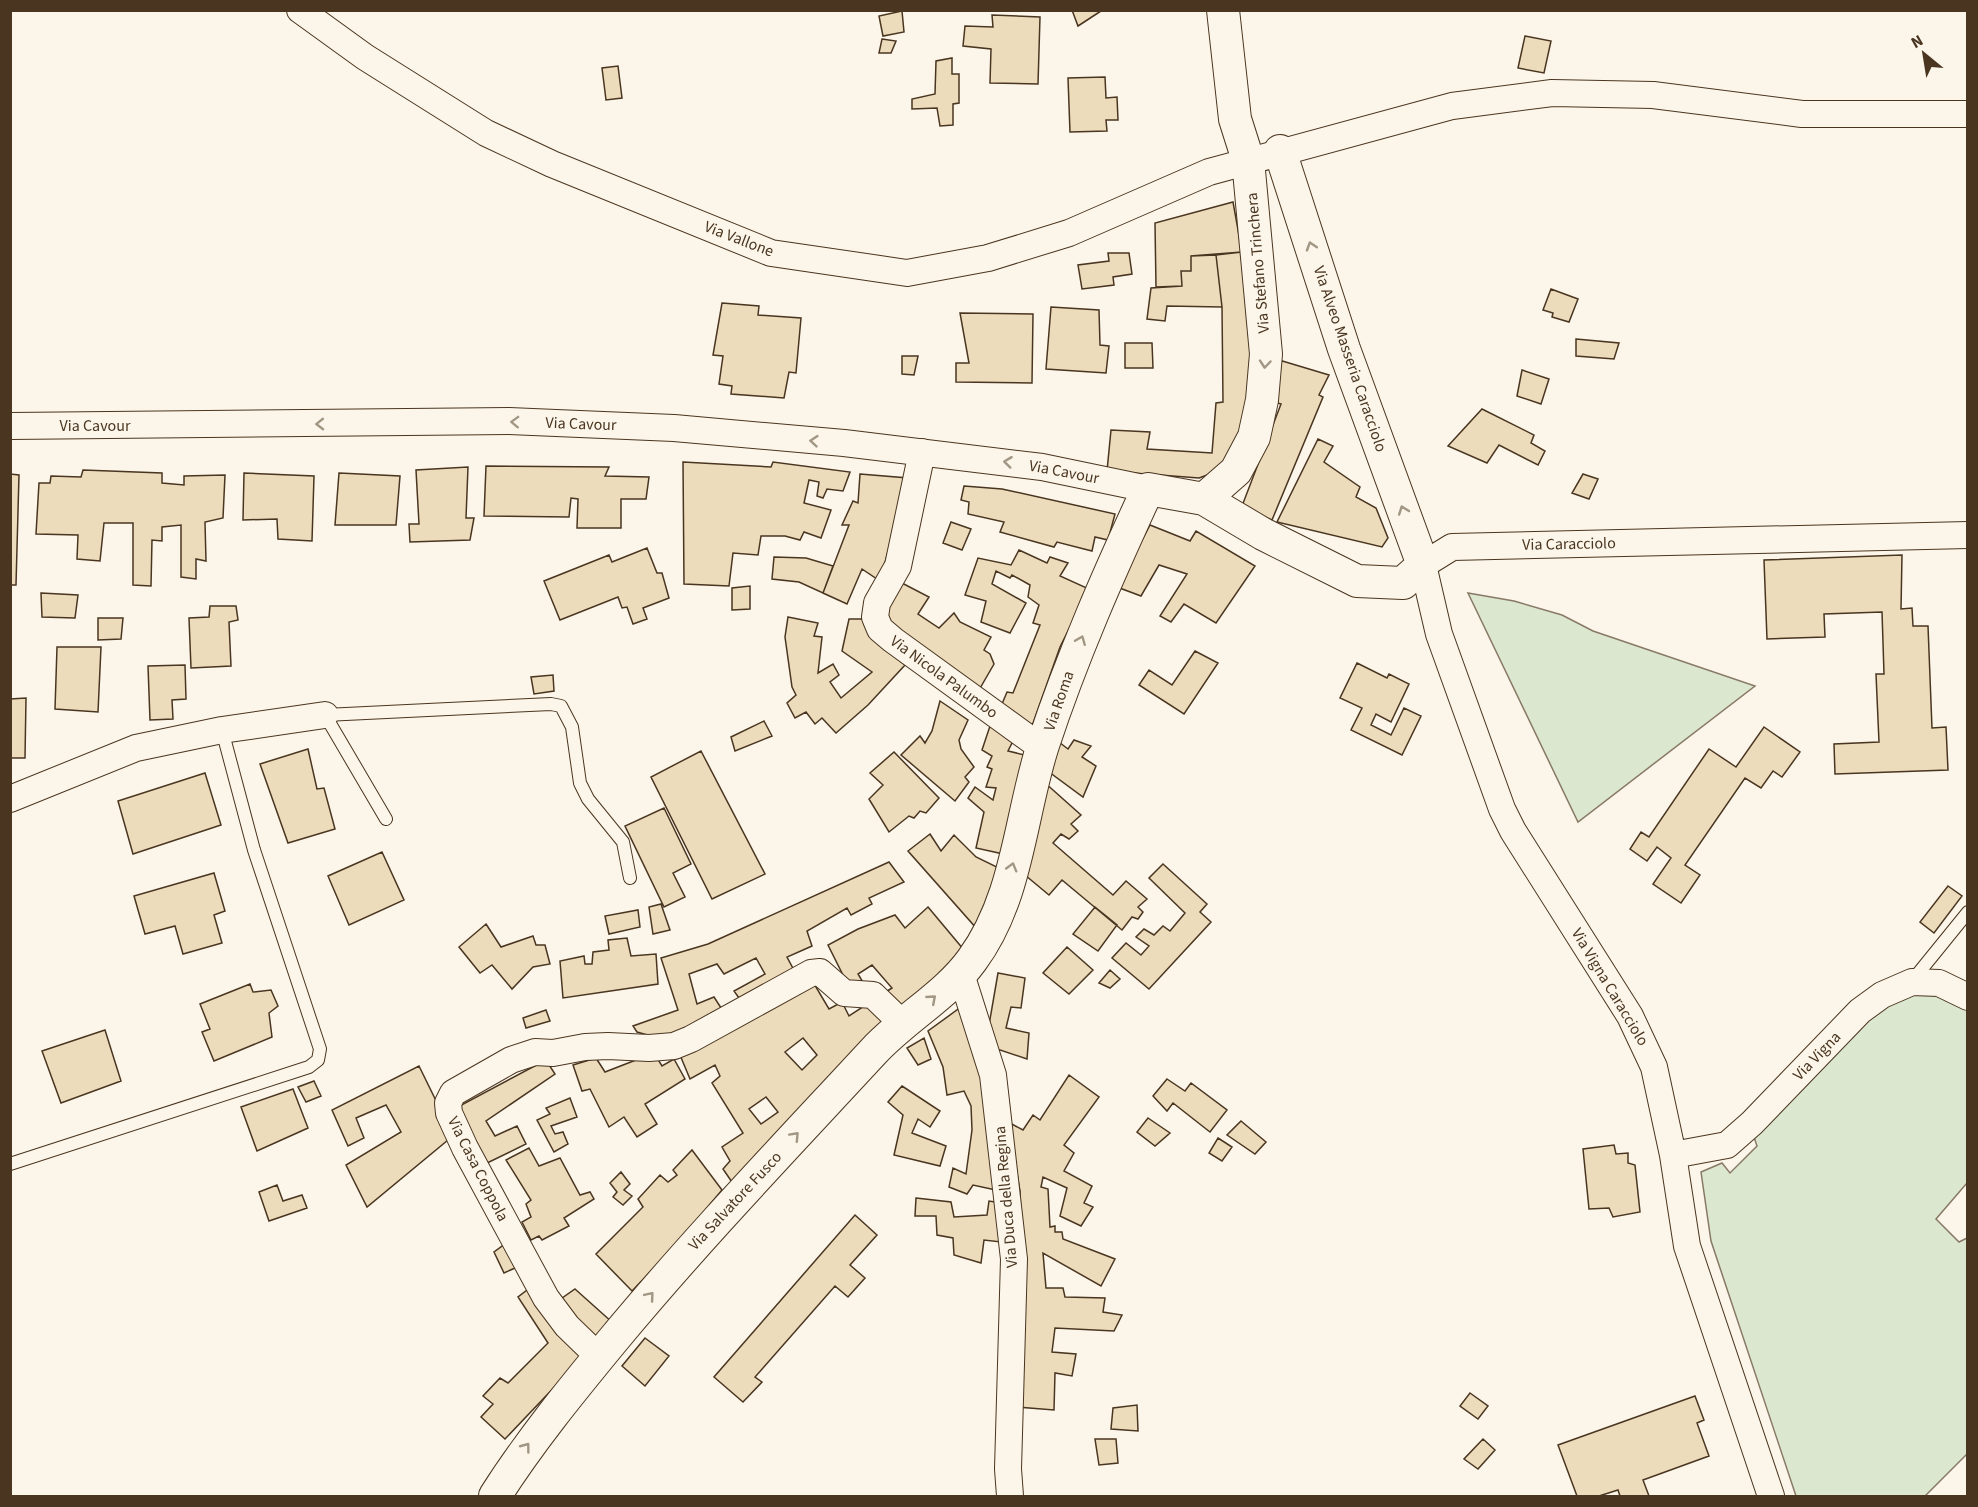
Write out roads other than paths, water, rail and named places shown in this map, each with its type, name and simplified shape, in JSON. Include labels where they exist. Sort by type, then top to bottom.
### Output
[{"type":"street","name":"Via Vallone","points":[[300,10],[365,57],[486,133],[552,164],[771,253],[838,265],[907,273],[988,258],[1069,233],[1209,172],[1280,151],[1353,135],[1452,106],[1552,93],[1653,95],[1802,114],[1968,114]]},
{"type":"street","name":"Via Stefano Trinchera","points":[[1204,499],[1236,471],[1254,437],[1262,400],[1266,354],[1248,160],[1235,119],[1222,10]]},
{"type":"street","name":"Via Alveo Masseria Caracciolo","points":[[1280,151],[1344,349],[1423,565]]},
{"type":"street","name":"Via Cavour","points":[[10,426],[509,421],[674,428],[1042,466],[1148,489]]},
{"type":"street","name":"Via Nicola Palumbo","points":[[922,452],[898,566],[877,603],[875,617],[880,629],[893,640],[1042,748]]},
{"type":"street","points":[[1148,489],[1204,499]]},
{"type":"street","name":"Via Roma","points":[[994,923],[1012,870],[1042,748],[1079,642],[1148,489]]},
{"type":"street","name":"Via Caracciolo","points":[[1204,499],[1263,534],[1357,581],[1403,583],[1423,565],[1452,547],[1968,535]]},
{"type":"street","name":"Via Vigna Caracciolo","points":[[1423,565],[1439,634],[1502,809],[1644,1043],[1660,1090],[1674,1155],[1687,1246],[1771,1497]]},
{"type":"street","points":[[10,798],[136,748],[222,730],[325,715]]},
{"type":"street","name":"Via Salvatore Fusco","points":[[495,1497],[523,1452],[671,1271],[880,1044],[961,974],[974,958],[994,923]]},
{"type":"street","name":"Via Casa Coppola","points":[[599,1357],[567,1326],[546,1298],[465,1148],[449,1113],[448,1102],[453,1093],[511,1060],[535,1052],[553,1053],[585,1047],[674,1046],[811,973],[820,972],[844,993],[873,995],[903,1024]]},
{"type":"street","name":"Via Duca della Regina","points":[[961,974],[993,1076],[1014,1259],[1008,1469],[1010,1497]]},
{"type":"street","name":"Via Vigna","points":[[1674,1155],[1727,1144],[1752,1123],[1860,1011],[1882,995],[1912,982],[1939,983],[1968,997]]},
{"type":"lane","points":[[386,819],[325,715],[551,704],[561,706],[572,727],[580,783],[588,799],[623,842],[630,878]]},
{"type":"lane","points":[[10,1164],[309,1067],[318,1060],[320,1049],[254,850],[222,730]]},
{"type":"lane","points":[[1912,982],[1968,912]]}]
